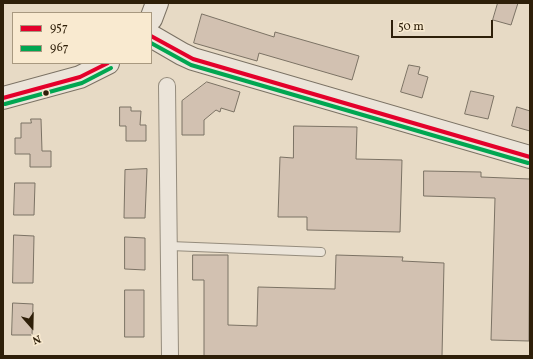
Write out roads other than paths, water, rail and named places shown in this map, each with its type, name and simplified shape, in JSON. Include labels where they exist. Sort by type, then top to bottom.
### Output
[{"type":"street","points":[[152,16],[157,3]]},
{"type":"street","points":[[152,37],[193,59],[530,157]]},
{"type":"street","points":[[3,98],[80,77],[106,64]]},
{"type":"street","points":[[167,86],[170,246],[170,356]]},
{"type":"lane","points":[[170,246],[321,252]]}]
